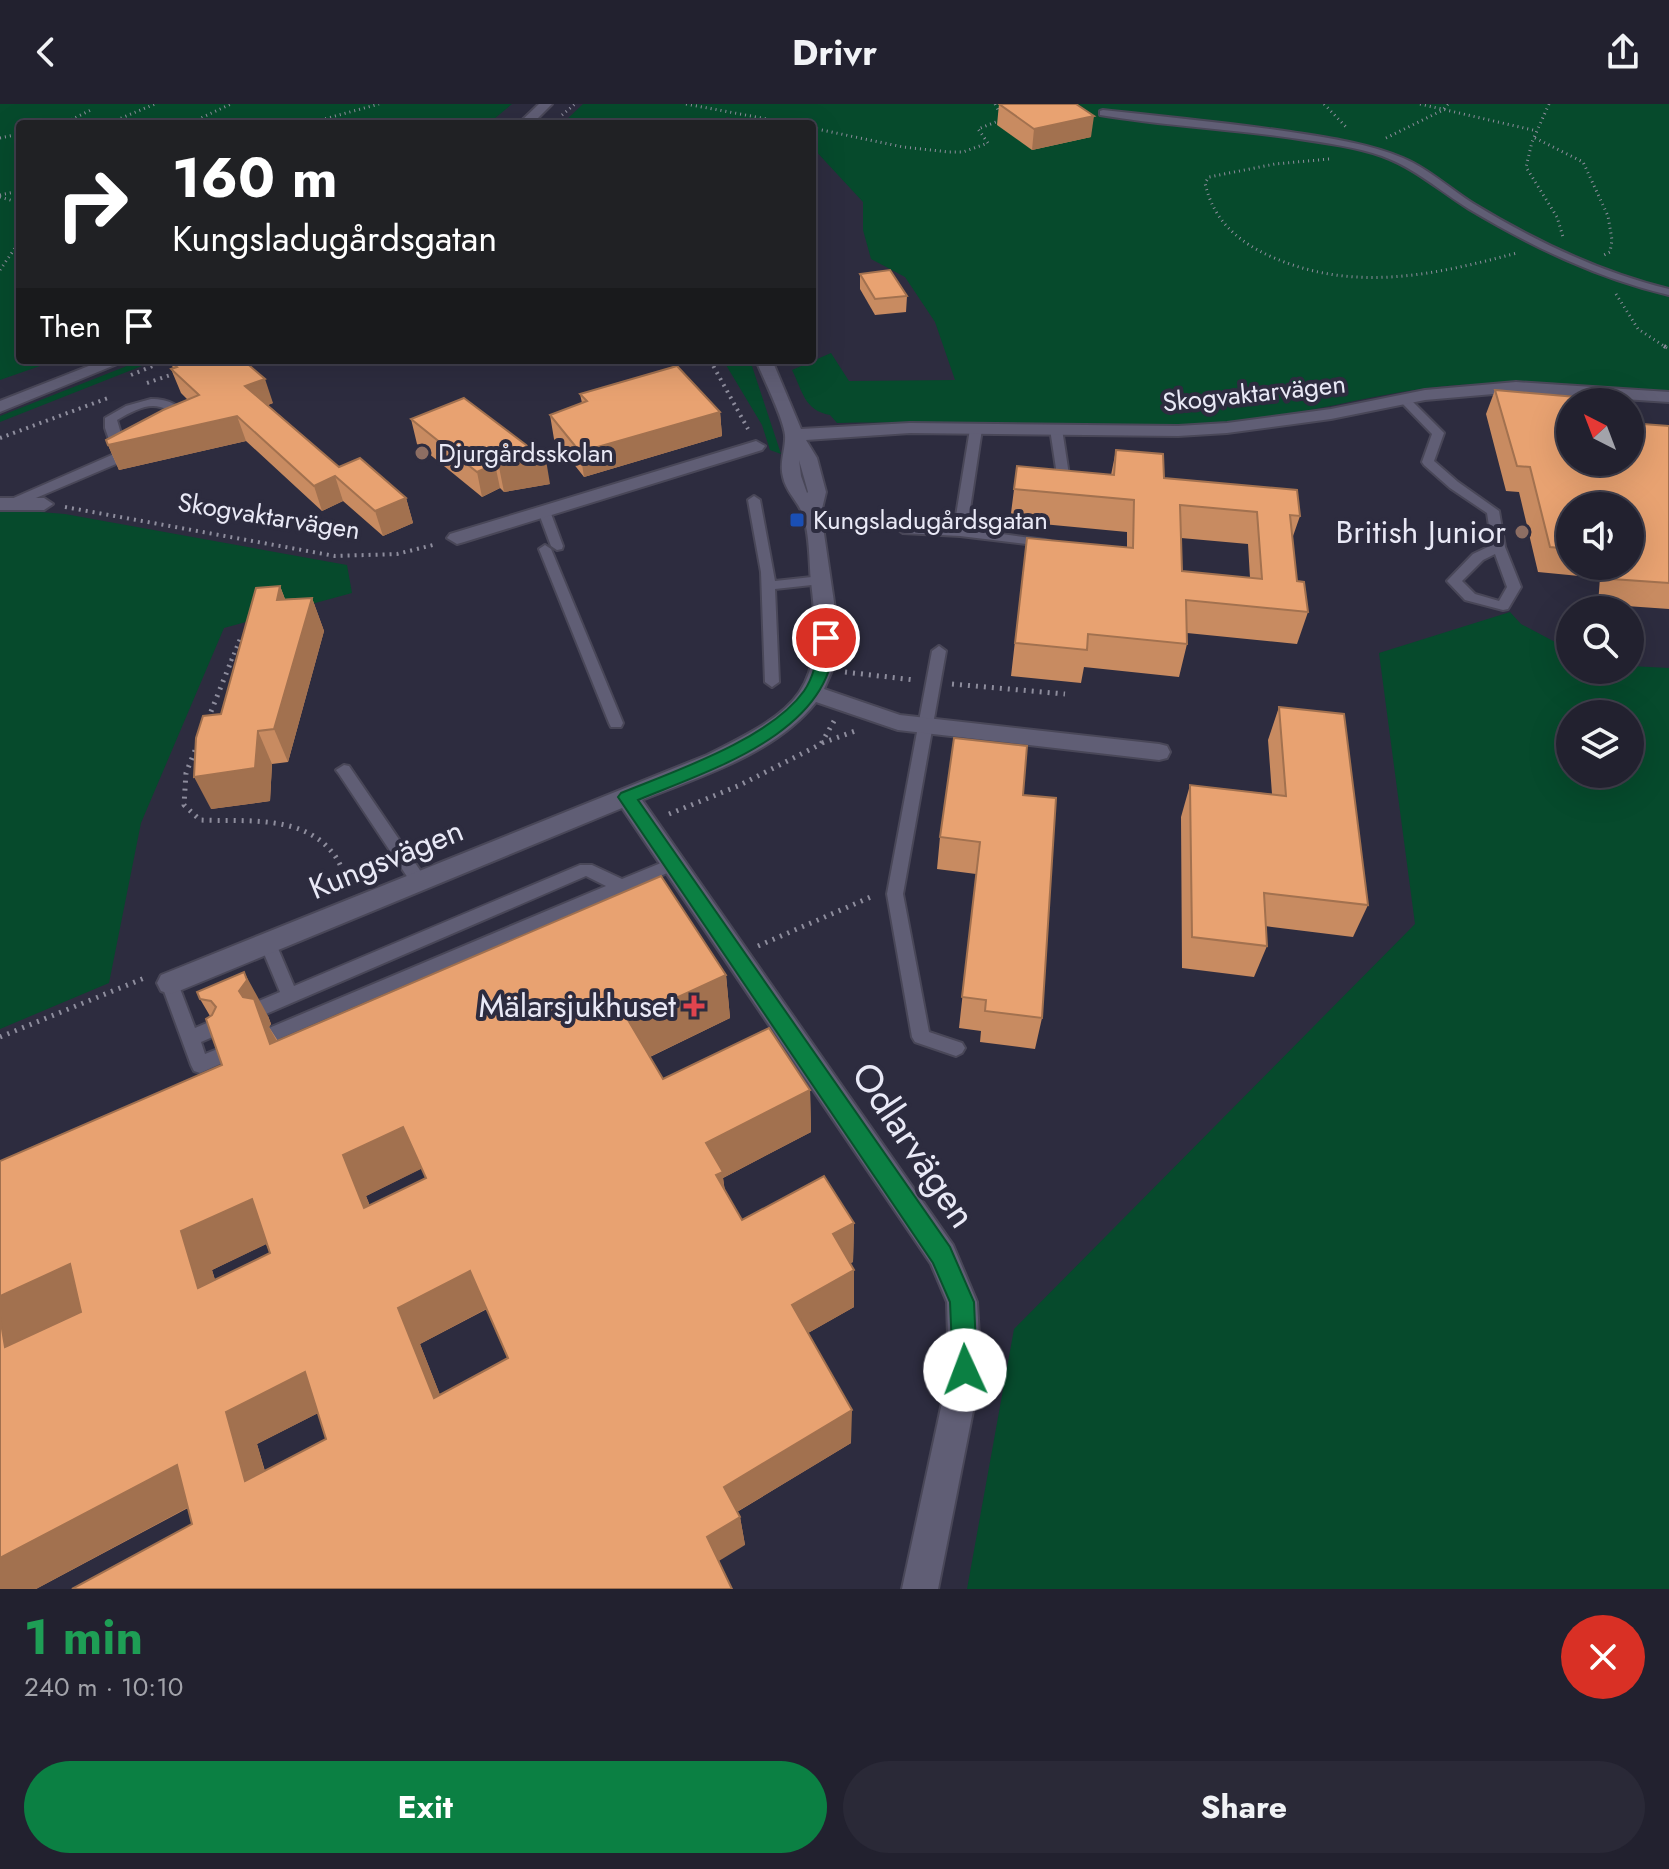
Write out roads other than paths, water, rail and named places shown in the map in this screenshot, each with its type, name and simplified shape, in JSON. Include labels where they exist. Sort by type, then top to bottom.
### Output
[{"type":"street","points":[[528,120],[546,104]]},
{"type":"street","points":[[0,407],[109,364]]},
{"type":"street","points":[[627,797],[715,761],[762,737],[800,708],[812,693],[826,659],[826,616],[812,513],[797,496],[788,460],[794,435],[766,364]]},
{"type":"street","name":"Skogvaktarvägen","points":[[794,435],[910,428],[1178,431],[1227,428],[1331,414],[1404,399],[1516,387],[1669,397]]},
{"type":"street","points":[[457,538],[756,446]]},
{"type":"street","points":[[7,504],[44,504]]},
{"type":"street","points":[[812,693],[898,722],[1159,752]]},
{"type":"street","name":"Odlarvägen","points":[[627,797],[942,1255],[962,1302],[965,1370],[920,1589]]},
{"type":"street","name":"Kungsvägen","points":[[163,978],[268,944],[627,797]]},
{"type":"lane","points":[[1103,113],[1264,131],[1367,148],[1415,166],[1467,203],[1571,260],[1609,277],[1669,292]]},
{"type":"lane","points":[[1404,399],[1438,433],[1428,462],[1454,485],[1493,511],[1499,547],[1514,587],[1503,606],[1470,597],[1454,581],[1478,557],[1499,547]]},
{"type":"lane","points":[[120,455],[120,445],[110,424],[111,418],[121,412],[157,402],[169,403],[179,410],[183,421],[174,426]]},
{"type":"lane","points":[[960,532],[976,429]]},
{"type":"lane","points":[[1056,429],[1063,475]]},
{"type":"lane","points":[[7,504],[83,475],[141,443]]},
{"type":"lane","points":[[754,500],[768,586],[772,682]]},
{"type":"lane","points":[[544,511],[551,548],[616,723]]},
{"type":"lane","points":[[903,529],[960,532],[1061,546]]},
{"type":"lane","points":[[768,586],[821,580]]},
{"type":"lane","points":[[939,651],[895,894],[921,1037],[956,1048]]},
{"type":"lane","points":[[344,770],[420,883]]},
{"type":"lane","points":[[275,1033],[673,864]]},
{"type":"lane","points":[[191,1038],[586,869],[622,886]]},
{"type":"lane","points":[[268,944],[290,996]]},
{"type":"lane","points":[[163,978],[200,1065],[230,1052]]},
{"type":"place","name":"Djurgårdsskolan","points":[[422,453]]},
{"type":"place","name":"Kungsladugårdsgatan","points":[[797,520]]},
{"type":"place","name":"British Junior","points":[[1522,532]]},
{"type":"place","name":"Mälarsjukhuset","points":[[694,1006]]}]
